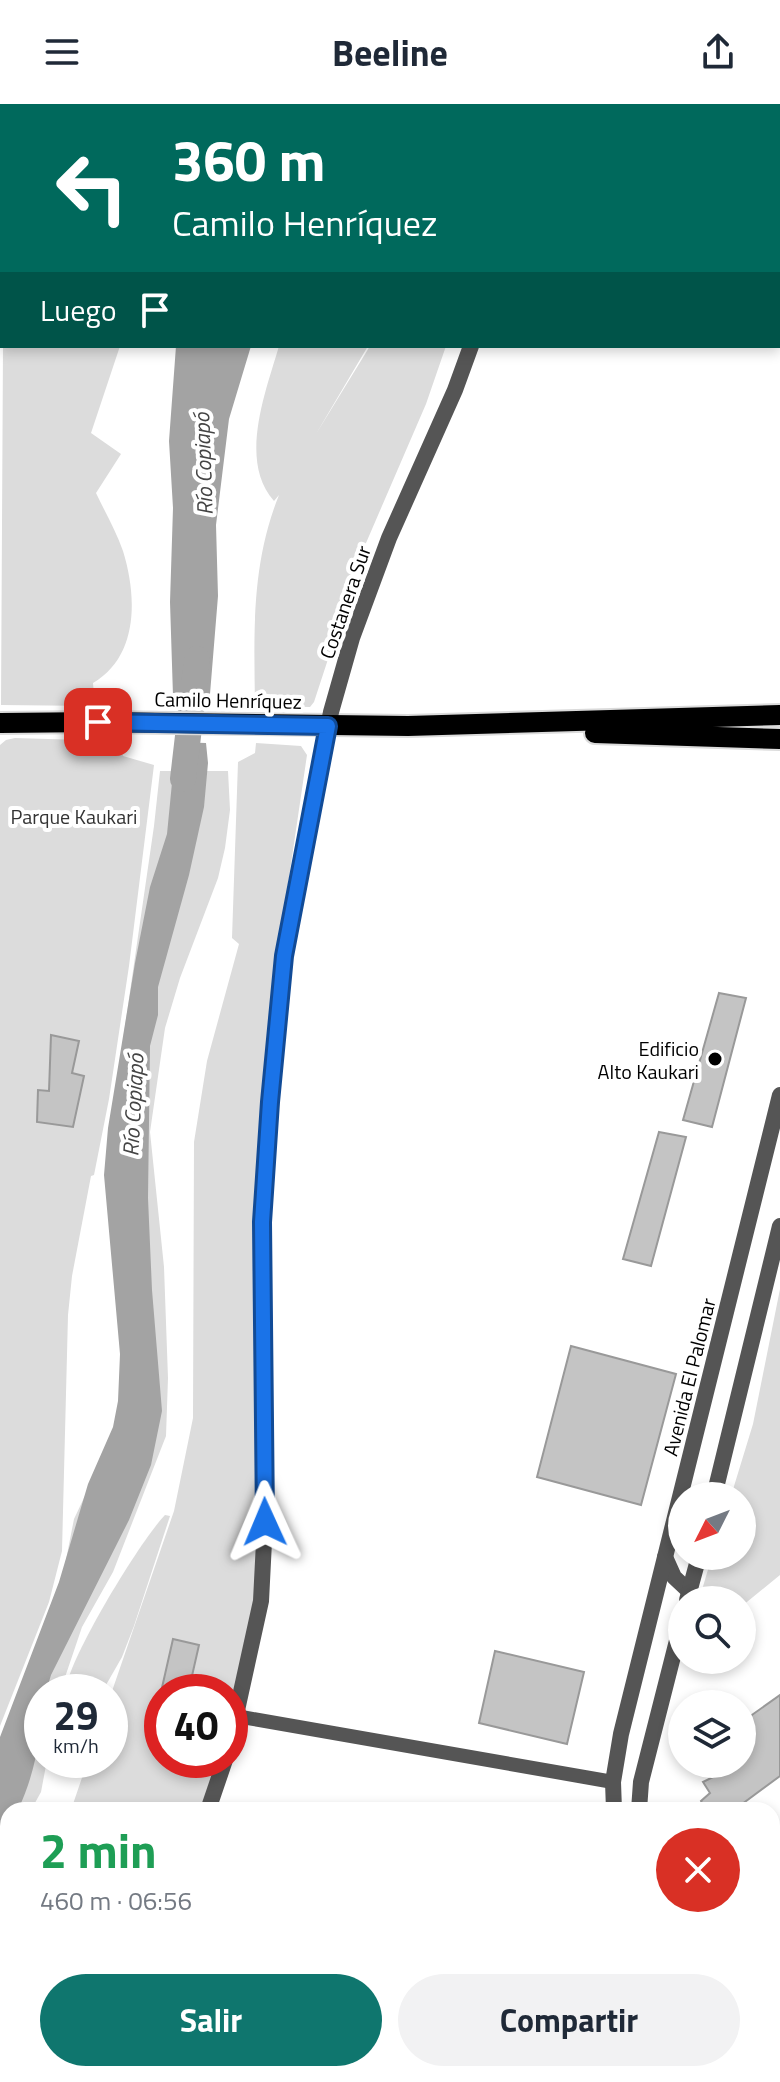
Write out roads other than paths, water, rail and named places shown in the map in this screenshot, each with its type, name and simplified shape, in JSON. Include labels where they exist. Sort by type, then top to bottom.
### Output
[{"type":"main road","name":"Camilo Henríquez","points":[[0,723],[408,726],[780,715]]},
{"type":"main road","name":"Camilo Henríquez","points":[[408,726],[780,739]]},
{"type":"street","name":"Costanera Sur","points":[[245,1674],[261,1601],[264,1538],[262,1222],[284,956],[328,726],[352,638],[374,576],[470,348]]},
{"type":"street","name":"Avenida El Palomar","points":[[614,1802],[613,1782],[621,1734],[780,1095]]},
{"type":"street","points":[[717,1482],[780,1226]]},
{"type":"street","points":[[665,1557],[681,1586]]},
{"type":"street","points":[[640,1802],[641,1782],[669,1674]]},
{"type":"street","points":[[248,1718],[613,1782]]},
{"type":"street","points":[[211,1802],[219,1778]]},
{"type":"water","points":[[176,348],[250,348],[229,419],[216,525],[218,596],[210,694],[173,696],[170,602],[173,508],[169,441]]},
{"type":"water","points":[[176,742],[206,743],[208,763],[204,807],[158,987],[158,1015],[150,1046],[148,1198],[162,1411],[151,1465],[129,1520],[52,1674],[24,1674],[24,1778],[30,1778],[21,1802],[0,1802],[0,1737],[59,1582],[88,1484],[113,1427],[118,1401],[120,1354],[104,1175],[108,1128],[150,887],[167,834]]},
{"type":"waterway","name":"Río Copiapó","points":[[183,779],[197,659]]},
{"type":"place","name":"Edificio Alto Kaukari","points":[[715,1059]]},
{"type":"park label","name":"Parque Kaukari","points":[[74,816]]}]
